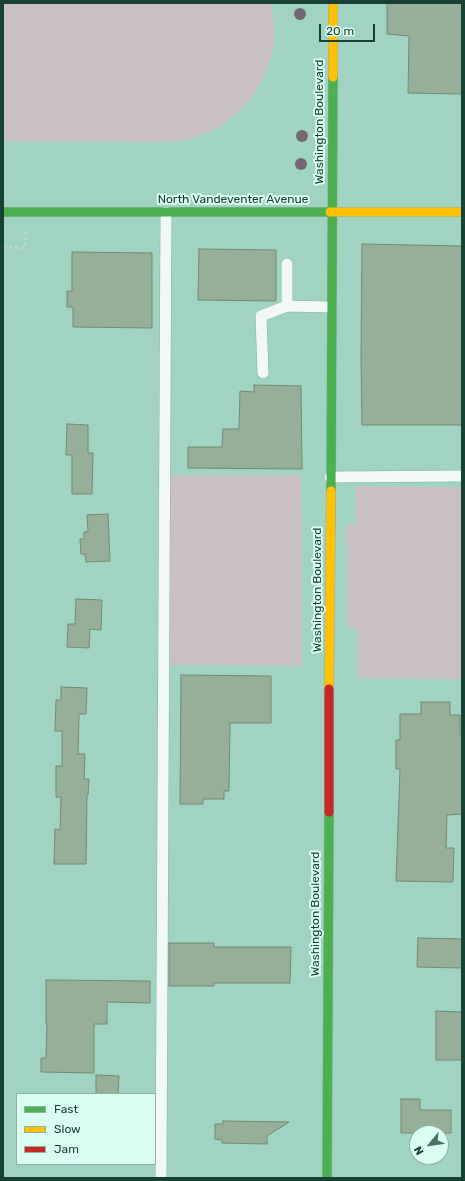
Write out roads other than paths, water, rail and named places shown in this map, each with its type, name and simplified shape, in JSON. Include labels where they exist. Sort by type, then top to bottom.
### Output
[{"type":"street","name":"Washington Boulevard","points":[[327,1178],[333,3]]},
{"type":"street","name":"North Vandeventer Avenue","points":[[3,212],[462,212]]},
{"type":"lane","points":[[161,1178],[166,212]]},
{"type":"lane","points":[[286,306],[287,264]]},
{"type":"lane","points":[[263,373],[261,316],[286,306],[331,307]]},
{"type":"lane","points":[[330,477],[462,476]]}]
